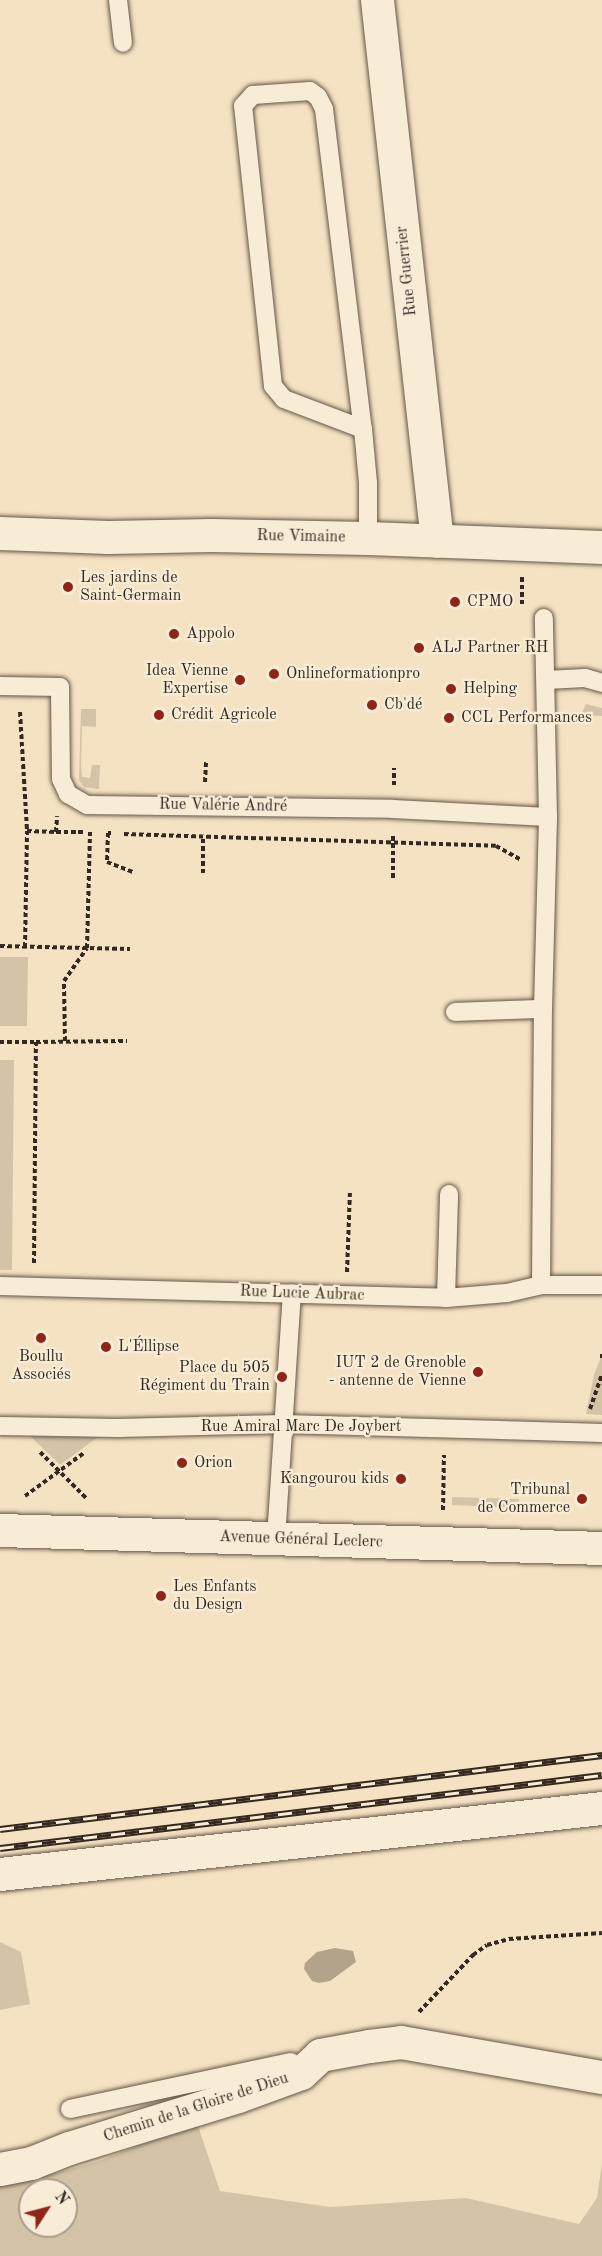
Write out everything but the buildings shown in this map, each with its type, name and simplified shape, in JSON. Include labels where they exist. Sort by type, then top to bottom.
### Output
[{"type":"street","name":"Rue Guerrier","points":[[377,0],[437,542]]},
{"type":"street","name":"Rue Vimaine","points":[[0,533],[108,537],[211,535],[368,538],[602,547]]},
{"type":"street","name":"Avenue Général Leclerc","points":[[0,1530],[602,1548]]},
{"type":"street","points":[[0,1874],[602,1808]]},
{"type":"street","points":[[320,2055],[401,2042],[602,2077]]},
{"type":"street","name":"Chemin de la Gloire de Dieu","points":[[0,2169],[31,2163],[69,2148],[238,2096],[301,2073],[320,2055]]},
{"type":"lane","points":[[118,0],[123,43]]},
{"type":"lane","points":[[363,429],[284,399],[273,386],[243,106],[253,95],[310,91],[318,97],[324,109],[363,429],[368,483],[368,538]]},
{"type":"lane","points":[[541,1285],[543,1009],[549,817],[544,618]]},
{"type":"lane","points":[[546,680],[585,678],[602,682]]},
{"type":"lane","points":[[0,686],[60,687],[62,779],[68,794]]},
{"type":"lane","name":"Rue Valérie André","points":[[68,794],[87,805],[393,809],[549,817]]},
{"type":"lane","points":[[455,1011],[543,1009]]},
{"type":"lane","points":[[446,1298],[449,1194]]},
{"type":"lane","name":"Rue Lucie Aubrac","points":[[0,1286],[34,1285],[446,1298],[507,1293],[541,1285],[602,1285]]},
{"type":"lane","points":[[276,1539],[292,1294]]},
{"type":"lane","name":"Rue Amiral Marc De Joybert","points":[[7,1426],[118,1428],[284,1424],[594,1433]]},
{"type":"lane","points":[[70,2109],[320,2055]]},
{"type":"path","points":[[522,572],[522,616]]},
{"type":"path","points":[[19,686],[27,831],[25,947]]},
{"type":"path","points":[[27,831],[56,832],[57,816],[68,794]]},
{"type":"path","points":[[393,822],[393,878]]},
{"type":"path","points":[[65,1041],[64,981],[87,948],[90,832]]},
{"type":"path","points":[[133,872],[107,862],[108,833],[496,846],[529,864],[547,865]]},
{"type":"path","points":[[0,946],[130,949]]},
{"type":"path","points":[[0,1042],[127,1041]]},
{"type":"path","points":[[34,1285],[36,1042]]},
{"type":"path","points":[[345,1295],[350,1192]]},
{"type":"path","points":[[594,1433],[588,1414],[602,1375]]},
{"type":"path","points":[[7,1426],[87,1498],[89,1533]]},
{"type":"path","points":[[17,1502],[118,1428]]},
{"type":"path","points":[[442,1544],[445,1429]]},
{"type":"path","points":[[401,2042],[405,2026],[473,1955],[487,1945],[509,1939],[602,1933]]},
{"type":"shaded area","points":[[586,704],[602,708],[602,716],[581,715]]},
{"type":"shaded area","points":[[81,709],[96,709],[96,727],[82,726],[81,766],[82,777],[90,778],[92,765],[100,765],[99,789],[84,787],[79,780]]},
{"type":"shaded area","points":[[0,957],[28,957],[27,1026],[0,1026]]},
{"type":"shaded area","points":[[0,1060],[14,1060],[12,1270],[0,1270]]},
{"type":"shaded area","points":[[602,1354],[602,1415],[586,1414],[594,1375]]},
{"type":"shaded area","points":[[26,1432],[98,1437],[60,1465]]},
{"type":"shaded area","points":[[452,1497],[519,1499],[519,1508],[452,1505]]},
{"type":"shaded area","points":[[0,1942],[21,1952],[30,2004],[0,2010]]},
{"type":"shaded area","points":[[335,1948],[353,1951],[356,1962],[330,1981],[319,1983],[312,1981],[304,1969],[305,1963],[317,1952]]},
{"type":"shaded area","points":[[197,2123],[220,2191],[330,2207],[466,2198],[579,2224],[597,2198],[602,2162],[602,2256],[0,2256],[0,2183],[18,2180],[18,2238],[78,2238],[78,2178],[28,2178],[57,2173],[99,2161]]},
{"type":"railway","points":[[0,1829],[602,1755]]},
{"type":"railway","points":[[0,1848],[602,1775]]},
{"type":"place","name":"Les jardins de Saint-Germain","points":[[68,587]]},
{"type":"place","name":"CPMO","points":[[455,602]]},
{"type":"place","name":"Appolo","points":[[174,634]]},
{"type":"place","name":"ALJ Partner RH","points":[[419,648]]},
{"type":"place","name":"Onlineformationpro","points":[[274,674]]},
{"type":"place","name":"Idea Vienne Expertise","points":[[240,680]]},
{"type":"place","name":"Helping","points":[[451,689]]},
{"type":"place","name":"Cb'dé","points":[[372,705]]},
{"type":"place","name":"Crédit Agricole","points":[[159,715]]},
{"type":"place","name":"CCL Performances","points":[[449,718]]},
{"type":"place","name":"Boullu Associés","points":[[41,1338]]},
{"type":"place","name":"L'Éllipse","points":[[106,1347]]},
{"type":"place","name":"IUT 2 de Grenoble - antenne de Vienne","points":[[478,1372]]},
{"type":"place","name":"Place du 505 Régiment du Train","points":[[282,1377]]},
{"type":"place","name":"Orion","points":[[182,1463]]},
{"type":"place","name":"Kangourou kids","points":[[401,1479]]},
{"type":"place","name":"Tribunal de Commerce","points":[[582,1499]]},
{"type":"place","name":"Les Enfants du Design","points":[[161,1596]]}]
